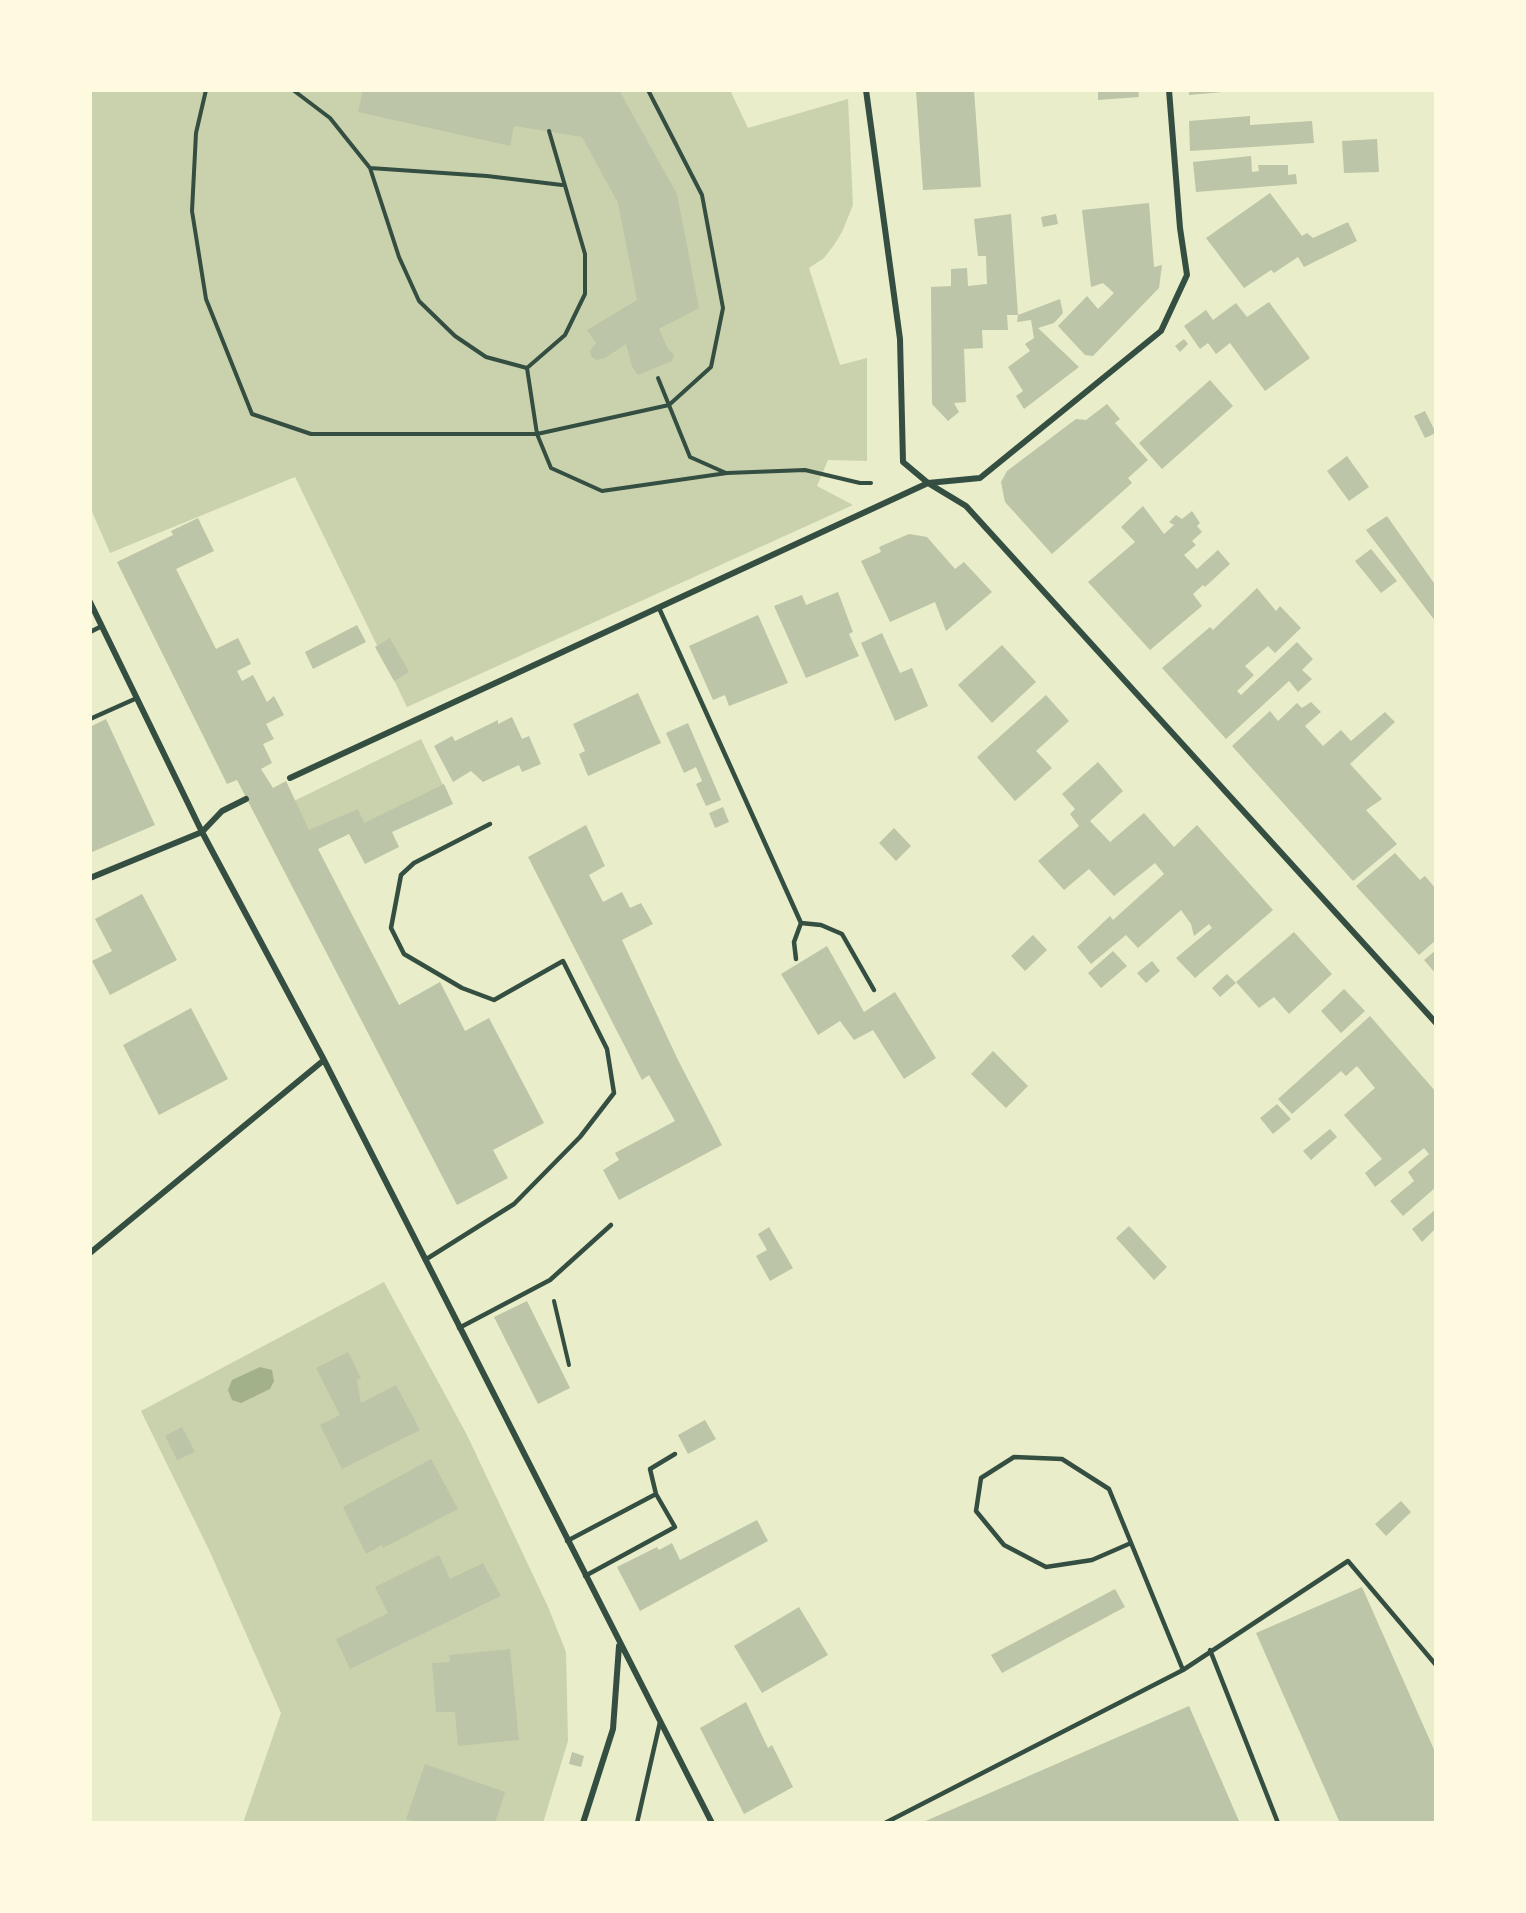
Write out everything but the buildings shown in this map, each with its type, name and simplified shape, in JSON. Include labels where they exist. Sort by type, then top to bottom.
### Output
[{"type":"street","points":[[866,90],[900,339],[903,462],[928,483],[966,506],[1436,1023]]},
{"type":"street","points":[[290,778],[928,483],[980,478],[1161,332],[1187,275],[1180,228],[1169,90]]},
{"type":"street","points":[[90,602],[202,832],[324,1060],[712,1823]]},
{"type":"street","points":[[90,878],[202,832],[222,811],[246,799]]},
{"type":"street","points":[[90,1253],[324,1060]]},
{"type":"street","points":[[583,1823],[613,1729],[619,1643]]},
{"type":"lane","points":[[659,608],[801,923],[794,942],[796,959]]},
{"type":"lane","points":[[90,632],[102,626]]},
{"type":"lane","points":[[90,719],[137,698]]},
{"type":"lane","points":[[425,1260],[514,1203],[580,1137],[614,1093],[607,1049],[563,961],[494,1000],[462,988],[404,954],[391,928],[401,875],[414,863],[490,824]]},
{"type":"lane","points":[[801,923],[821,925],[842,934],[874,990]]},
{"type":"lane","points":[[459,1328],[550,1280],[611,1225]]},
{"type":"lane","points":[[585,1576],[675,1527],[656,1494],[650,1469],[675,1454]]},
{"type":"lane","points":[[1131,1543],[1092,1560],[1047,1567],[1004,1545],[976,1511],[981,1478],[1014,1457],[1062,1458],[1109,1489],[1182,1670]]},
{"type":"lane","points":[[567,1541],[656,1494]]},
{"type":"lane","points":[[885,1823],[1182,1670],[1348,1561],[1436,1665]]},
{"type":"lane","points":[[1210,1650],[1278,1823]]},
{"type":"lane","points":[[637,1823],[660,1722]]},
{"type":"path","points":[[207,90],[196,133],[192,211],[206,299],[252,414],[311,434],[537,434],[669,405],[711,367],[723,308],[702,195],[648,90]]},
{"type":"path","points":[[293,90],[330,118],[370,168],[399,257],[420,300],[455,336],[486,357],[527,368]]},
{"type":"path","points":[[527,368],[565,335],[585,294],[585,254],[562,185],[549,131]]},
{"type":"path","points":[[370,168],[487,176],[562,185]]},
{"type":"path","points":[[527,368],[537,434],[551,468],[602,492],[727,473],[806,470],[860,483],[882,483]]},
{"type":"path","points":[[658,378],[690,457],[727,473]]},
{"type":"path","points":[[550,1280],[569,1365]]},
{"type":"shaded area","points":[[90,90],[730,90],[748,128],[848,99],[853,205],[834,245],[824,258],[809,268],[840,365],[867,358],[867,461],[828,460],[817,486],[853,505],[407,707],[295,477],[110,553],[90,507]]},
{"type":"shaded area","points":[[421,739],[445,789],[354,833],[310,836],[292,802]]},
{"type":"shaded area","points":[[384,1282],[467,1435],[549,1609],[566,1652],[568,1741],[543,1823],[243,1823],[281,1713],[210,1552],[141,1411]]},
{"type":"shaded area","points":[[260,1367],[272,1370],[274,1381],[270,1389],[241,1403],[232,1400],[228,1390],[232,1380]]}]
